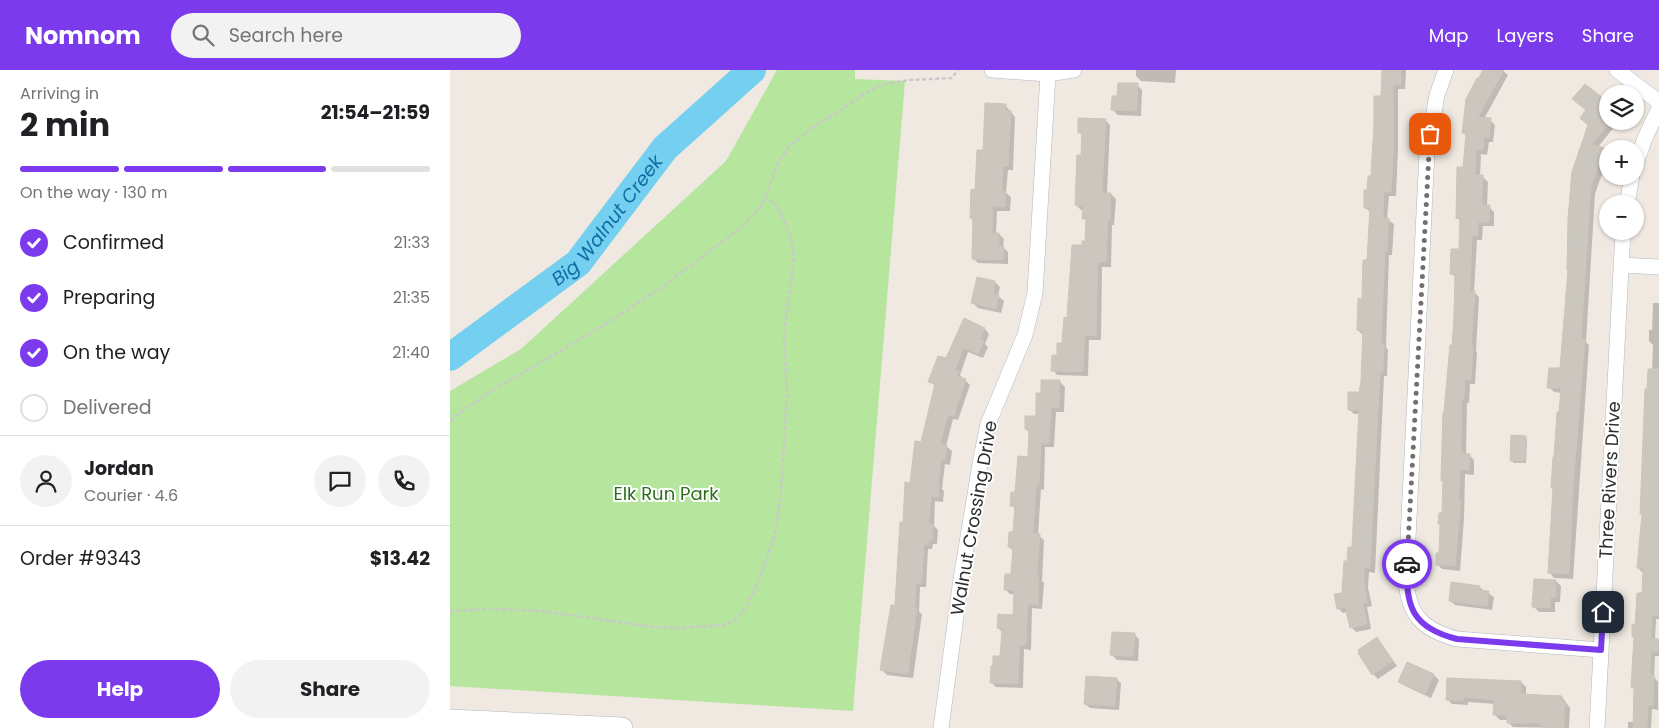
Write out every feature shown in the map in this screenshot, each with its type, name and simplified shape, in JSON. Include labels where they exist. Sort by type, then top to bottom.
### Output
[{"type":"main road","points":[[450,720],[622,728]]},
{"type":"street","points":[[992,70],[1048,74],[1074,70]]},
{"type":"street","points":[[1446,70],[1437,95],[1427,152],[1406,579],[1407,595],[1411,608],[1419,620],[1443,636],[1457,639],[1601,650]]},
{"type":"street","points":[[1617,70],[1659,102]]},
{"type":"street","name":"Walnut Crossing Drive","points":[[940,728],[961,579],[988,424],[1025,335],[1035,293],[1048,74]]},
{"type":"street","points":[[1644,141],[1659,108]]},
{"type":"street","name":"Three Rivers Drive","points":[[1597,728],[1622,240]]},
{"type":"street","points":[[1621,266],[1659,267]]},
{"type":"path","points":[[450,421],[493,390],[596,330],[658,290],[744,225],[762,204],[778,163],[788,148],[808,131],[866,93],[884,84],[910,80],[952,78],[958,70]]},
{"type":"path","points":[[450,611],[491,609],[541,611],[654,627],[685,628],[724,626],[736,620],[743,612],[769,553],[776,530],[781,493],[787,395],[784,334],[794,257],[792,242],[784,221],[776,206],[766,196]]},
{"type":"green space","name":"Elk Run Park","points":[[777,70],[855,70],[855,79],[905,81],[853,711],[450,686],[450,391],[521,349],[726,161]]},
{"type":"building","points":[[1382,70],[1401,70],[1401,85],[1393,85],[1394,144],[1391,192],[1384,192],[1383,218],[1389,218],[1387,251],[1385,251],[1381,343],[1384,344],[1383,372],[1380,372],[1370,568],[1364,568],[1367,602],[1363,603],[1367,624],[1350,628],[1345,607],[1337,609],[1334,594],[1342,593],[1344,561],[1347,561],[1348,547],[1352,547],[1359,410],[1348,410],[1348,392],[1359,392],[1361,382],[1363,331],[1357,330],[1358,298],[1362,299],[1363,260],[1367,260],[1370,208],[1364,208],[1364,190],[1367,190],[1368,176],[1371,176],[1374,96],[1381,96]]},
{"type":"building","points":[[1483,70],[1504,70],[1478,117],[1491,118],[1489,138],[1484,137],[1483,150],[1476,150],[1475,175],[1483,175],[1482,205],[1490,205],[1489,222],[1478,222],[1478,236],[1472,236],[1470,291],[1475,291],[1471,346],[1473,346],[1471,380],[1465,380],[1464,399],[1462,399],[1461,453],[1470,454],[1469,470],[1460,470],[1459,501],[1461,501],[1455,566],[1436,565],[1436,553],[1439,553],[1439,513],[1442,513],[1443,412],[1454,316],[1455,274],[1450,274],[1451,249],[1459,249],[1460,219],[1456,218],[1457,167],[1463,167],[1466,134],[1462,133],[1466,99]]},
{"type":"building","points":[[1118,83],[1138,83],[1137,111],[1111,110],[1112,96],[1117,96]]},
{"type":"building","points":[[1585,84],[1599,95],[1599,130],[1604,130],[1592,144],[1599,146],[1599,163],[1591,188],[1581,339],[1585,339],[1573,489],[1569,574],[1548,573],[1553,457],[1561,388],[1547,388],[1549,368],[1560,368],[1568,270],[1568,219],[1572,172],[1588,125],[1580,118],[1586,110],[1572,99]]},
{"type":"building","points":[[985,103],[1006,104],[1006,111],[1011,111],[1008,166],[1003,166],[1002,191],[1006,191],[1005,207],[993,206],[992,233],[999,233],[999,246],[1004,246],[1003,260],[972,259],[973,219],[970,218],[971,189],[975,190],[977,150],[983,150]]},
{"type":"building","points":[[1078,118],[1106,119],[1102,193],[1111,193],[1106,262],[1098,262],[1096,336],[1085,335],[1083,372],[1051,371],[1052,355],[1057,355],[1057,343],[1062,343],[1064,317],[1067,318],[1072,245],[1082,245],[1082,241],[1085,241],[1086,219],[1082,219],[1083,206],[1075,205],[1077,155],[1081,155],[1082,133],[1078,133]]},
{"type":"building","points":[[977,277],[995,281],[993,294],[999,295],[996,309],[971,303]]},
{"type":"building","points":[[964,318],[985,328],[980,339],[984,341],[978,354],[963,348],[955,370],[959,372],[957,376],[966,379],[954,416],[948,415],[940,444],[947,445],[945,460],[941,460],[938,484],[939,497],[931,497],[929,524],[933,524],[932,540],[928,540],[928,545],[924,544],[922,583],[916,583],[915,608],[917,608],[908,674],[880,670],[891,605],[895,605],[900,522],[903,522],[905,482],[910,483],[915,441],[921,442],[935,384],[928,382],[938,356],[946,358]]},
{"type":"building","points":[[1648,369],[1659,369],[1659,615],[1652,615],[1651,639],[1659,639],[1659,652],[1651,652],[1650,675],[1654,675],[1653,705],[1648,705],[1647,728],[1633,728],[1634,688],[1631,688],[1634,637],[1632,637],[1632,624],[1635,625],[1637,593],[1642,593],[1643,568],[1637,568],[1642,514],[1640,514],[1645,389],[1647,389]]},
{"type":"building","points":[[1041,380],[1060,380],[1059,408],[1051,407],[1049,443],[1041,443],[1039,485],[1036,485],[1033,533],[1040,534],[1037,577],[1039,577],[1038,605],[1028,604],[1026,645],[1020,645],[1018,684],[990,683],[993,656],[1000,656],[1002,629],[997,628],[998,614],[1013,615],[1014,590],[1004,590],[1005,574],[1011,574],[1013,547],[1008,547],[1009,532],[1013,532],[1015,506],[1010,506],[1011,492],[1015,492],[1018,456],[1028,457],[1029,430],[1025,429],[1025,416],[1036,416],[1036,393],[1041,393]]},
{"type":"building","points":[[1511,435],[1526,436],[1525,461],[1510,461]]},
{"type":"building","points":[[1534,579],[1556,580],[1556,597],[1551,597],[1550,608],[1532,607]]},
{"type":"building","points":[[1451,582],[1480,586],[1479,590],[1489,591],[1487,606],[1449,601]]},
{"type":"building","points":[[1112,632],[1135,633],[1133,657],[1110,655]]},
{"type":"building","points":[[1377,637],[1393,661],[1372,675],[1358,650]]},
{"type":"building","points":[[1407,662],[1434,674],[1425,694],[1398,682]]},
{"type":"building","points":[[1086,676],[1117,678],[1115,706],[1084,704]]},
{"type":"building","points":[[1447,678],[1521,681],[1521,694],[1562,696],[1562,702],[1565,702],[1564,728],[1541,727],[1541,723],[1507,723],[1507,715],[1493,715],[1494,700],[1464,697],[1464,701],[1446,700]]},
{"type":"waterway","name":"Big Walnut Creek","points":[[450,357],[578,263],[665,148],[752,70]]},
{"type":"way so far","points":[[1407,564],[1427,152],[1430,134]]},
{"type":"route","points":[[1407,564],[1407,595],[1411,608],[1419,620],[1443,636],[1457,639],[1601,650],[1603,612]]}]
